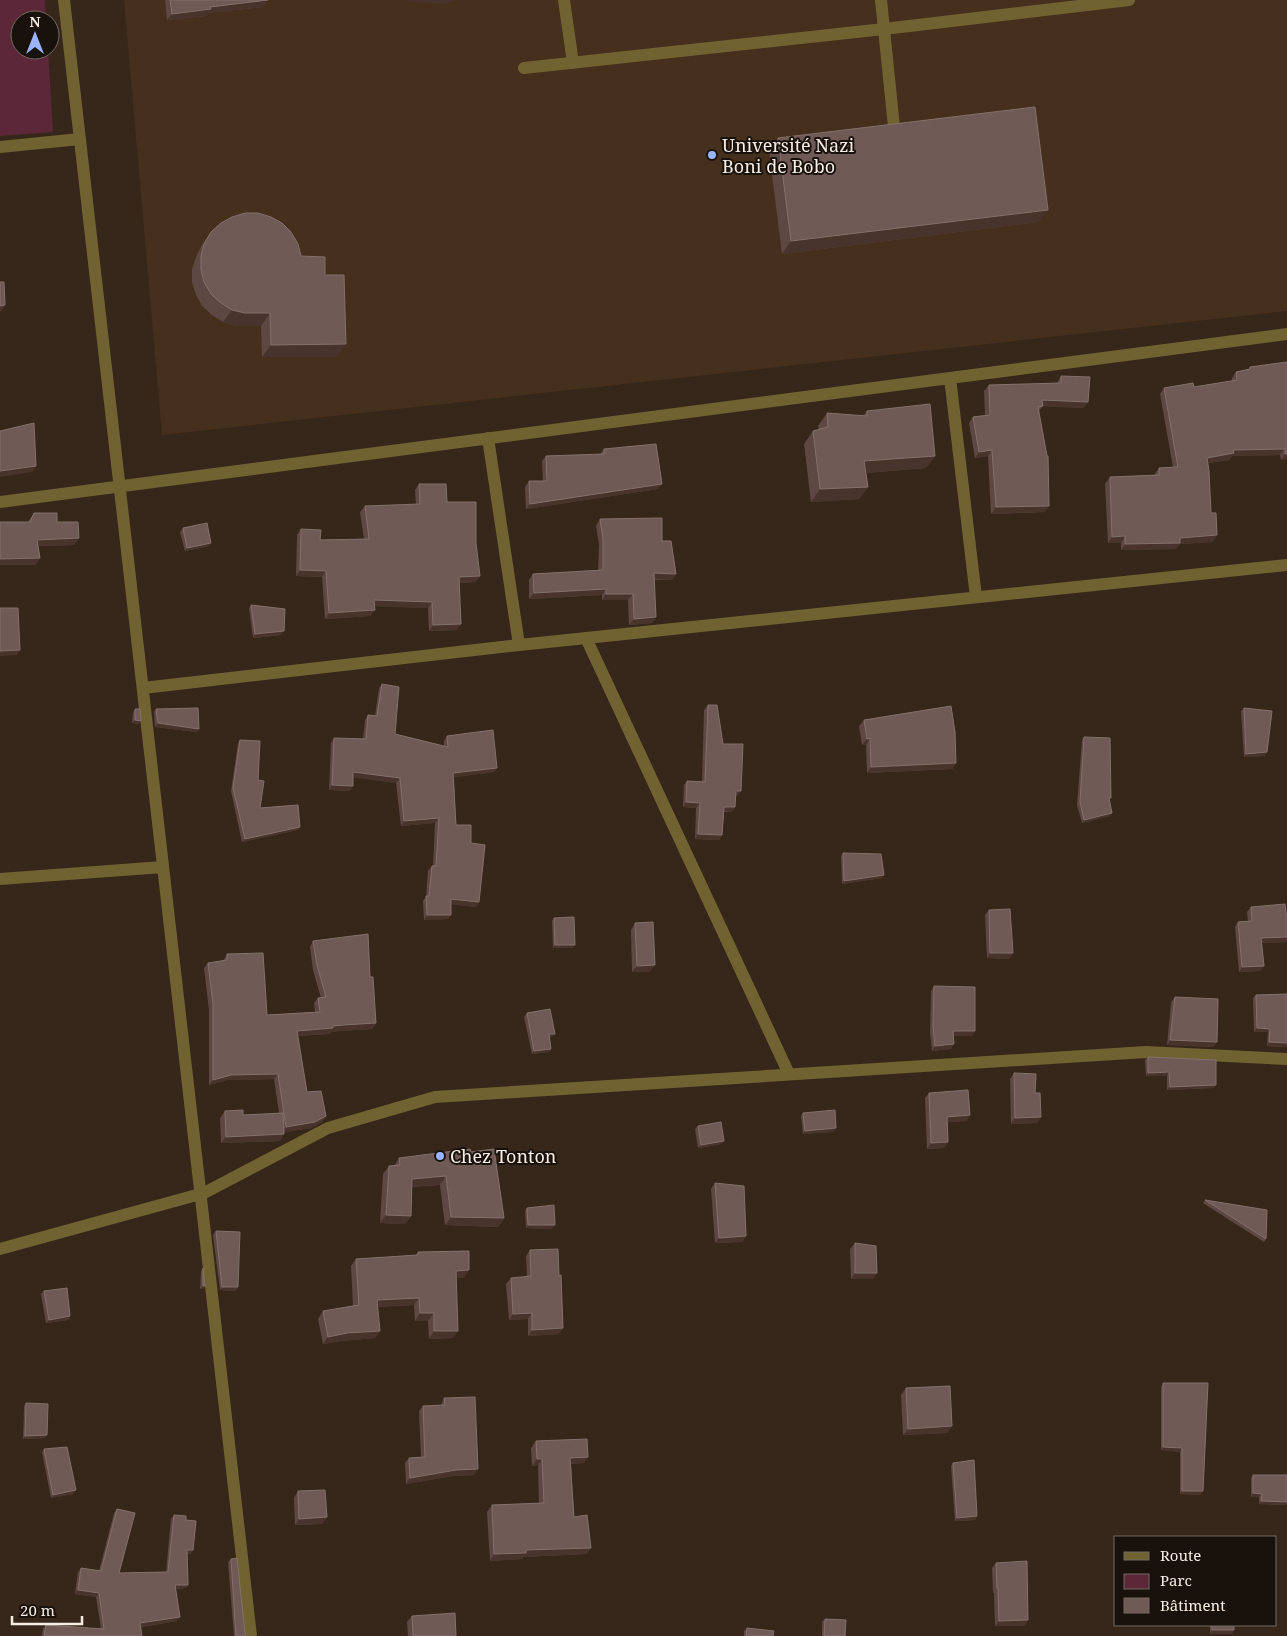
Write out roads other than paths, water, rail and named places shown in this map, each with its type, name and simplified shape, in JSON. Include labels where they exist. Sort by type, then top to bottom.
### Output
[{"type":"street","points":[[64,0],[251,1636]]},
{"type":"street","points":[[564,0],[573,63]]},
{"type":"street","points":[[881,0],[894,127]]},
{"type":"street","points":[[524,68],[1129,0]]},
{"type":"street","points":[[0,147],[80,138]]},
{"type":"street","points":[[0,502],[1287,334]]},
{"type":"street","points":[[950,378],[976,597]]},
{"type":"street","points":[[488,438],[520,644]]},
{"type":"street","points":[[143,688],[520,644],[1287,565]]},
{"type":"street","points":[[586,638],[789,1074]]},
{"type":"street","points":[[0,879],[163,867]]},
{"type":"street","points":[[0,1249],[201,1194],[328,1128],[435,1097],[1146,1052],[1287,1059]]},
{"type":"place","name":"Université Nazi Boni de Bobo","points":[[712,155]]},
{"type":"place","name":"Chez Tonton","points":[[440,1156]]}]
